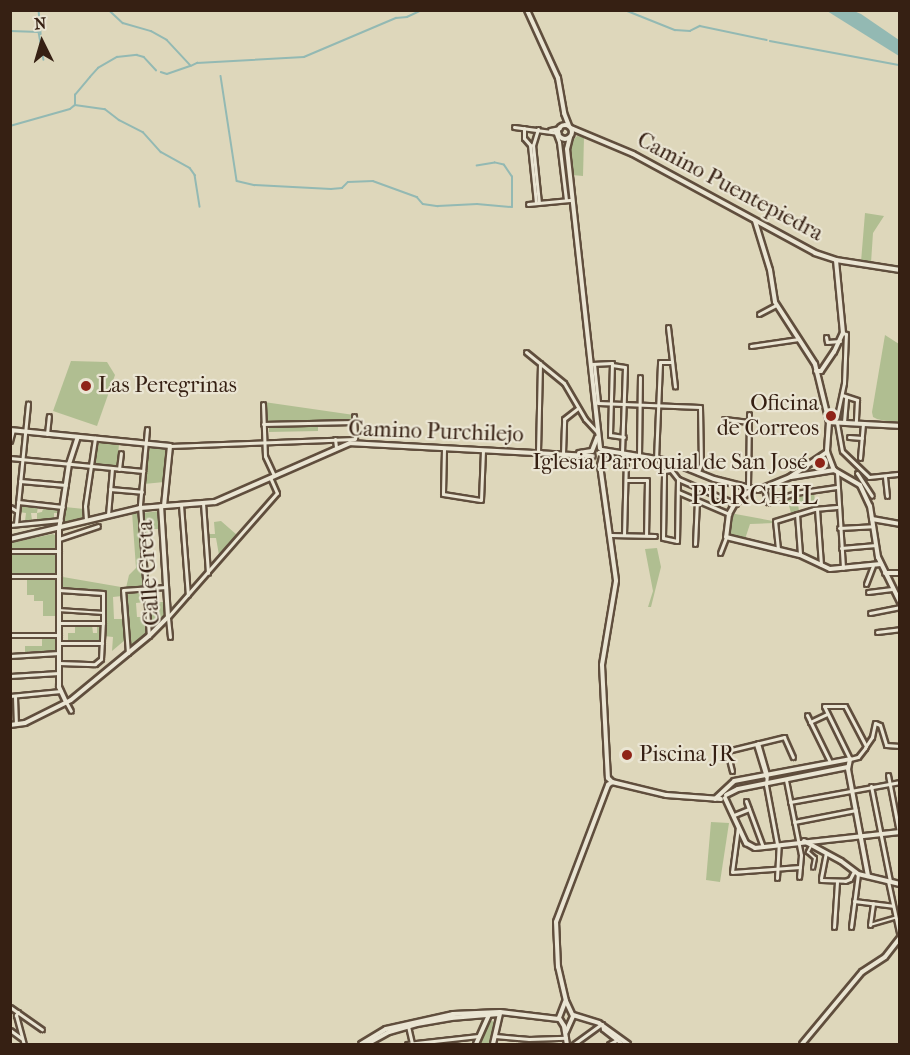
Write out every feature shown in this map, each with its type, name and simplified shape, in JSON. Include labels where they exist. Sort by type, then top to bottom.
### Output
[{"type":"street","points":[[527,10],[558,78],[564,113],[570,127],[567,149]]},
{"type":"street","points":[[528,204],[568,200],[557,130],[564,113]]},
{"type":"street","points":[[514,127],[557,130],[570,127]]},
{"type":"street","name":"Camino Puentepiedra","points":[[570,127],[633,154],[815,253],[836,260],[900,270]]},
{"type":"street","points":[[525,128],[524,138],[530,145],[538,203]]},
{"type":"street","points":[[538,129],[537,139],[533,145],[538,203]]},
{"type":"street","points":[[557,130],[567,149],[597,403],[700,407],[701,464],[698,472]]},
{"type":"street","points":[[562,138],[582,134]]},
{"type":"street","points":[[754,221],[753,224],[765,248],[776,305],[814,360],[829,422],[827,452],[836,471],[843,568]]},
{"type":"street","points":[[816,371],[821,371],[843,333],[836,260]]},
{"type":"street","points":[[759,314],[776,305]]},
{"type":"street","points":[[668,327],[675,387]]},
{"type":"street","points":[[843,333],[846,334],[843,387],[837,419],[842,451],[859,471],[868,477],[900,474]]},
{"type":"street","points":[[826,337],[828,342],[840,341]]},
{"type":"street","points":[[751,346],[798,339]]},
{"type":"street","points":[[526,352],[564,383],[597,435]]},
{"type":"street","points":[[656,459],[660,362],[672,362]]},
{"type":"street","points":[[538,452],[540,363]]},
{"type":"street","points":[[592,364],[612,364],[625,368],[622,454],[626,460]]},
{"type":"street","points":[[612,364],[610,435],[624,436]]},
{"type":"street","points":[[567,1044],[566,1032],[571,1015],[557,957],[556,922],[609,782],[602,665],[616,591],[611,535],[598,452],[593,373]]},
{"type":"street","points":[[639,456],[640,377]]},
{"type":"street","points":[[842,395],[857,400],[856,422]]},
{"type":"street","points":[[844,422],[846,397]]},
{"type":"street","points":[[16,524],[28,404]]},
{"type":"street","points":[[10,725],[25,723],[66,702],[149,636],[208,573],[277,493],[265,456],[263,404]]},
{"type":"street","points":[[563,453],[564,419],[579,408]]},
{"type":"street","points":[[720,553],[726,537],[729,514],[750,489],[749,414]]},
{"type":"street","points":[[47,434],[49,416]]},
{"type":"street","points":[[354,416],[355,441]]},
{"type":"street","points":[[585,419],[595,416]]},
{"type":"street","points":[[724,419],[749,422]]},
{"type":"street","points":[[829,422],[837,419],[844,422],[900,426]]},
{"type":"street","points":[[264,424],[354,422]]},
{"type":"street","points":[[860,458],[863,423]]},
{"type":"street","points":[[147,429],[140,508],[149,636]]},
{"type":"street","points":[[10,441],[12,430],[170,446],[264,441],[337,443]]},
{"type":"street","points":[[60,557],[61,520],[69,464],[78,437]]},
{"type":"street","points":[[849,437],[862,438]]},
{"type":"street","points":[[86,520],[95,438]]},
{"type":"street","name":"Camino Purchilejo","points":[[10,539],[140,508],[203,503],[225,498],[337,443],[347,441],[573,454],[610,452],[622,454]]},
{"type":"street","name":"Calle Creta","points":[[170,446],[162,506],[170,637]]},
{"type":"street","points":[[444,447],[442,493],[481,501],[483,449]]},
{"type":"street","points":[[797,475],[827,452]]},
{"type":"street","points":[[119,469],[121,453]]},
{"type":"street","points":[[622,454],[669,461],[750,489],[764,489],[797,475],[836,471],[864,487],[872,496]]},
{"type":"street","points":[[624,535],[626,460],[629,455]]},
{"type":"street","points":[[10,458],[143,471]]},
{"type":"street","points":[[669,461],[671,470],[678,479],[736,504]]},
{"type":"street","points":[[108,515],[112,468]]},
{"type":"street","points":[[671,470],[664,471],[663,538],[677,541],[678,479]]},
{"type":"street","points":[[850,478],[859,471]]},
{"type":"street","points":[[859,471],[881,564],[900,602]]},
{"type":"street","points":[[885,476],[887,496]]},
{"type":"street","points":[[626,480],[647,480],[646,535]]},
{"type":"street","points":[[20,481],[66,485]]},
{"type":"street","points":[[764,489],[768,502],[795,493],[837,487]]},
{"type":"street","points":[[110,489],[141,492]]},
{"type":"street","points":[[678,492],[729,514]]},
{"type":"street","points":[[695,543],[697,500]]},
{"type":"street","points":[[18,502],[63,507]]},
{"type":"street","points":[[203,503],[208,573]]},
{"type":"street","points":[[182,505],[188,595]]},
{"type":"street","points":[[10,507],[17,511]]},
{"type":"street","points":[[778,549],[775,520],[817,509],[837,507]]},
{"type":"street","points":[[817,509],[822,565]]},
{"type":"street","points":[[797,514],[800,555]]},
{"type":"street","points":[[872,519],[900,524]]},
{"type":"street","points":[[10,525],[61,520]]},
{"type":"street","points":[[60,539],[98,526]]},
{"type":"street","points":[[839,528],[873,526]]},
{"type":"street","points":[[611,535],[656,536]]},
{"type":"street","points":[[726,537],[800,555],[830,569],[881,564]]},
{"type":"street","points":[[60,539],[59,673],[61,691],[71,711]]},
{"type":"street","points":[[841,548],[876,545]]},
{"type":"street","points":[[10,552],[59,551]]},
{"type":"street","points":[[866,584],[873,566]]},
{"type":"street","points":[[885,573],[900,573]]},
{"type":"street","points":[[10,576],[59,576]]},
{"type":"street","points":[[128,654],[123,590],[166,587]]},
{"type":"street","points":[[868,592],[892,589]]},
{"type":"street","points":[[59,590],[103,593],[104,623],[101,659],[95,664],[59,663]]},
{"type":"street","points":[[870,613],[900,607]]},
{"type":"street","points":[[59,610],[103,613]]},
{"type":"street","points":[[59,623],[104,623]]},
{"type":"street","points":[[877,632],[900,629]]},
{"type":"street","points":[[10,635],[59,635]]},
{"type":"street","points":[[59,643],[102,643]]},
{"type":"street","points":[[10,656],[59,652]]},
{"type":"street","points":[[10,676],[59,673]]},
{"type":"street","points":[[16,724],[13,696],[61,691]]},
{"type":"street","points":[[866,746],[845,706],[824,706],[847,759],[868,876]]},
{"type":"street","points":[[810,722],[828,713]]},
{"type":"street","points":[[807,715],[830,762]]},
{"type":"street","points":[[722,797],[734,781],[858,757],[872,738],[875,723],[880,724],[886,745],[900,747]]},
{"type":"street","points":[[732,771],[727,751],[757,743],[784,737],[793,757]]},
{"type":"street","points":[[757,743],[766,776],[778,844],[777,878]]},
{"type":"street","points":[[609,782],[666,795],[722,797],[738,789],[847,767]]},
{"type":"street","points":[[722,797],[748,845],[763,847],[899,833],[888,776]]},
{"type":"street","points":[[786,780],[798,842],[799,877]]},
{"type":"street","points":[[790,802],[900,782]]},
{"type":"street","points":[[802,1044],[862,972],[885,957],[900,938],[871,786]]},
{"type":"street","points":[[746,801],[763,847]]},
{"type":"street","points":[[733,815],[749,809]]},
{"type":"street","points":[[794,822],[856,810]]},
{"type":"street","points":[[738,827],[732,872],[800,867]]},
{"type":"street","points":[[804,842],[827,853],[856,872],[900,884]]},
{"type":"street","points":[[811,846],[808,852],[815,858],[813,868]]},
{"type":"street","points":[[827,853],[822,863],[821,879],[837,882],[850,879],[856,872]]},
{"type":"street","points":[[851,927],[856,872]]},
{"type":"street","points":[[834,927],[837,882]]},
{"type":"street","points":[[854,901],[893,906]]},
{"type":"street","points":[[873,903],[870,925],[895,918]]},
{"type":"street","points":[[566,1001],[559,1015],[566,1032]]},
{"type":"street","points":[[10,1007],[42,1029]]},
{"type":"street","points":[[18,1012],[16,1015],[24,1044]]},
{"type":"street","points":[[493,1044],[499,1013]]},
{"type":"street","points":[[367,1044],[408,1026],[451,1018],[499,1013],[580,1017],[602,1024],[622,1044]]},
{"type":"street","points":[[476,1044],[489,1015]]},
{"type":"street","points":[[361,1044],[376,1034],[407,1023],[442,1016],[489,1015],[498,1021]]},
{"type":"street","points":[[562,1024],[569,1024]]},
{"type":"street","points":[[574,1044],[602,1024]]},
{"type":"street","points":[[408,1026],[410,1044],[479,1036]]},
{"type":"street","points":[[10,1030],[23,1039]]},
{"type":"street","points":[[495,1036],[529,1039],[566,1038]]},
{"type":"street","points":[[609,1044],[618,1039]]},
{"type":"street","points":[[618,1039],[628,1044]]},
{"type":"green space","points":[[577,136],[584,137],[583,176],[572,175],[569,145]]},
{"type":"green space","points":[[865,213],[884,216],[873,233],[871,263],[861,262]]},
{"type":"green space","points":[[885,335],[899,344],[899,424],[877,419],[873,417],[872,412]]},
{"type":"green space","name":"Las Peregrinas","points":[[71,361],[107,362],[115,375],[97,426],[53,411]]},
{"type":"green space","points":[[264,402],[354,415],[354,421],[265,422]]},
{"type":"green space","points":[[318,425],[318,431],[269,432],[269,426]]},
{"type":"green space","points":[[96,442],[119,444],[117,467],[93,464]]},
{"type":"green space","points":[[147,446],[167,447],[164,482],[144,484]]},
{"type":"green space","points":[[814,491],[815,502],[798,504],[799,511],[791,513],[787,498]]},
{"type":"green space","points":[[20,504],[38,506],[37,513],[31,513],[32,520],[25,521],[26,513],[19,512]]},
{"type":"green space","points":[[44,506],[62,508],[61,513],[54,513],[54,518],[37,520],[37,513],[42,512]]},
{"type":"green space","points":[[65,507],[84,509],[84,518],[63,523]]},
{"type":"green space","points":[[139,511],[144,587],[126,588],[129,575],[136,568],[132,512]]},
{"type":"green space","points":[[159,511],[160,529],[152,529],[152,535],[144,536],[143,513]]},
{"type":"green space","points":[[730,513],[774,523],[750,524],[745,539],[728,536]]},
{"type":"green space","points":[[221,521],[237,535],[219,555],[216,538],[207,538],[207,534],[215,534],[214,522]]},
{"type":"green space","points":[[53,534],[57,536],[57,550],[11,550],[10,543]]},
{"type":"green space","points":[[657,548],[661,567],[651,607],[648,607],[653,591],[645,549]]},
{"type":"green space","points":[[10,553],[57,553],[57,574],[11,574]]},
{"type":"green space","points":[[63,577],[121,587],[122,596],[113,597],[114,619],[124,619],[125,640],[112,651],[113,637],[104,636],[104,591],[61,589]]},
{"type":"green space","points":[[27,578],[56,578],[56,616],[43,616],[43,601],[34,601],[34,595],[27,595]]},
{"type":"green space","points":[[144,590],[145,602],[136,603],[137,617],[146,617],[147,634],[129,650],[125,595]]},
{"type":"green space","points":[[157,602],[165,602],[166,616],[150,632],[149,608],[157,608]]},
{"type":"green space","points":[[75,625],[92,625],[93,633],[97,633],[97,625],[102,625],[100,642],[68,642],[68,633],[75,633]]},
{"type":"green space","points":[[42,637],[56,637],[56,651],[29,651],[25,654],[25,646],[42,646]]},
{"type":"green space","points":[[844,761],[845,767],[770,782],[769,776]]},
{"type":"green space","points":[[711,822],[729,823],[720,882],[706,880]]},
{"type":"green space","points":[[490,1020],[496,1023],[491,1044],[479,1044]]},
{"type":"water","points":[[827,11],[854,11],[861,14],[899,40],[899,56]]},
{"type":"waterway","points":[[39,10],[41,34]]},
{"type":"waterway","points":[[109,10],[123,23],[151,31],[167,40],[191,66],[197,63],[304,57],[396,18],[407,17],[422,10]]},
{"type":"waterway","points":[[625,10],[675,30],[690,31],[700,26],[767,40]]},
{"type":"waterway","points":[[10,31],[39,32],[44,60]]},
{"type":"waterway","points":[[770,41],[900,65]]},
{"type":"waterway","points":[[75,105],[75,95],[90,77],[98,68],[117,57],[137,55],[144,57],[156,70]]},
{"type":"waterway","points":[[161,72],[167,74],[190,66]]},
{"type":"waterway","points":[[221,76],[237,181],[255,185],[331,189],[342,188],[348,182],[373,181],[417,197],[423,204],[438,206],[477,204],[512,207],[512,177],[504,165],[495,163],[477,166]]},
{"type":"waterway","points":[[10,126],[70,109],[75,105],[105,109],[119,120],[143,132],[161,152],[190,168],[195,175],[200,207]]},
{"type":"place","name":"Las Peregrinas","points":[[86,386]]},
{"type":"place","name":"Oficina de Correos","points":[[831,416]]},
{"type":"place","name":"Iglesia Parroquial de San José","points":[[820,463]]},
{"type":"place","name":"Piscina JR","points":[[627,755]]},
{"type":"district","name":"PURCHIL","points":[[755,496]]}]
